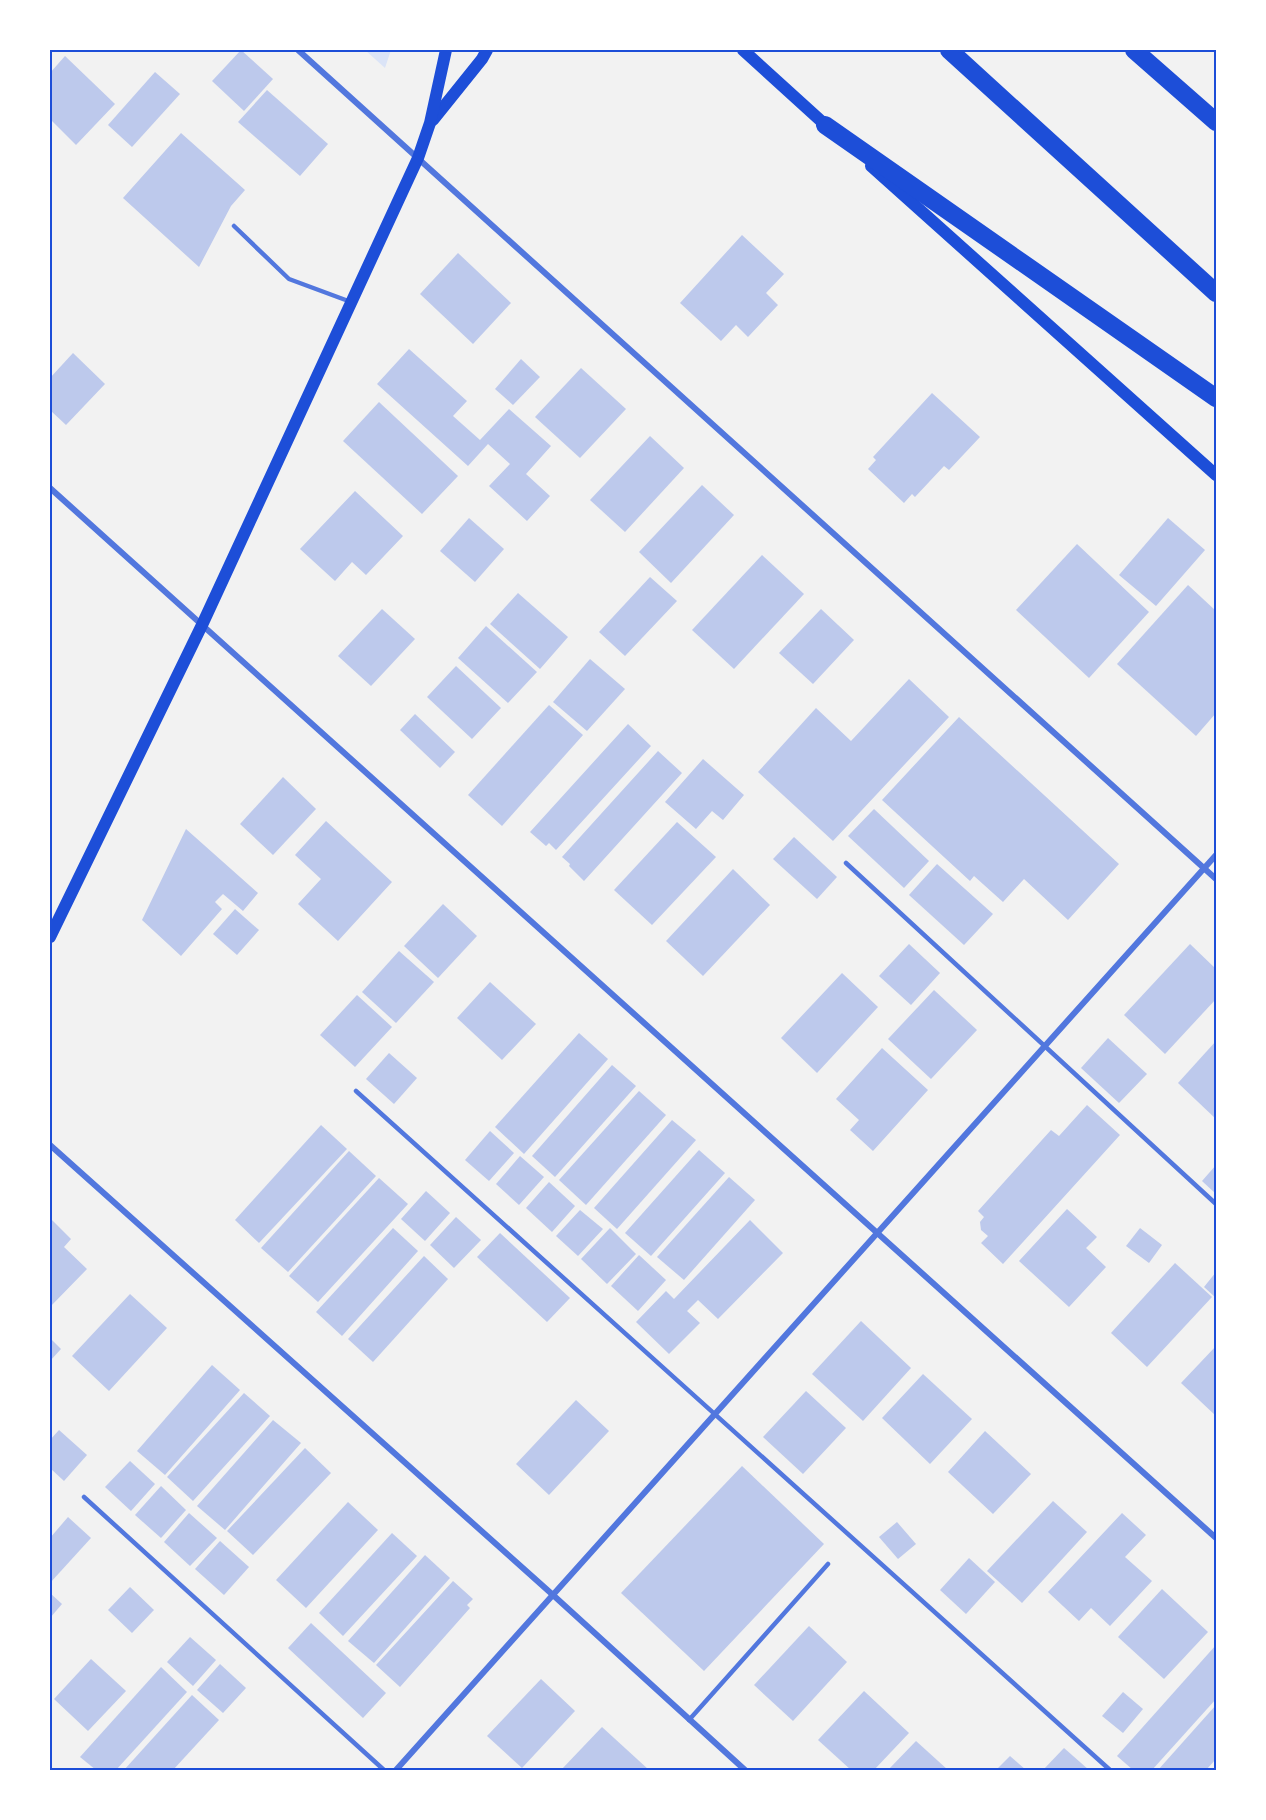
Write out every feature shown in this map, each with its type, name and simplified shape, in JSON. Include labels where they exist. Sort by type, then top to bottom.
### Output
[{"type":"highway","points":[[949,50],[1216,294]]},
{"type":"highway","points":[[1134,50],[1216,122]]},
{"type":"highway","points":[[825,124],[1216,398]]},
{"type":"main road","points":[[50,937],[202,625],[418,158],[430,123],[446,50]]},
{"type":"main road","points":[[430,123],[487,50]]},
{"type":"main road","points":[[743,50],[1216,475]]},
{"type":"street","points":[[298,50],[1216,879]]},
{"type":"street","points":[[50,488],[1216,1538]]},
{"type":"street","points":[[396,1770],[1216,855]]},
{"type":"street","points":[[50,1144],[745,1770]]},
{"type":"lane","points":[[234,226],[289,279],[351,302]]},
{"type":"lane","points":[[846,864],[1216,1204]]},
{"type":"lane","points":[[356,1091],[1110,1770]]},
{"type":"lane","points":[[84,1497],[384,1770]]},
{"type":"lane","points":[[689,1720],[828,1564]]},
{"type":"shaded area","points":[[365,50],[391,50],[385,68]]},
{"type":"building","points":[[241,50],[273,79],[244,111],[212,81]]},
{"type":"building","points":[[65,56],[115,104],[76,145],[50,119],[50,73]]},
{"type":"building","points":[[155,72],[180,94],[132,147],[108,125]]},
{"type":"building","points":[[267,90],[328,144],[300,176],[238,122]]},
{"type":"building","points":[[181,133],[245,190],[231,206],[199,267],[123,198]]},
{"type":"building","points":[[742,235],[784,274],[766,293],[778,305],[748,337],[736,325],[721,341],[680,303]]},
{"type":"building","points":[[458,253],[511,303],[473,344],[420,294]]},
{"type":"building","points":[[409,349],[467,401],[453,416],[480,440],[509,409],[551,446],[526,474],[550,496],[527,521],[489,486],[510,464],[488,444],[468,466],[377,384]]},
{"type":"building","points":[[73,353],[105,384],[66,425],[50,410],[50,378]]},
{"type":"building","points":[[521,359],[540,377],[513,405],[495,389]]},
{"type":"building","points":[[581,368],[626,409],[580,458],[535,417]]},
{"type":"building","points":[[932,393],[980,437],[949,470],[944,466],[915,497],[912,494],[904,503],[868,469],[876,460],[873,457]]},
{"type":"building","points":[[379,402],[458,476],[422,514],[343,441]]},
{"type":"building","points":[[650,436],[684,468],[625,532],[590,500]]},
{"type":"building","points":[[702,485],[734,515],[671,583],[639,552]]},
{"type":"building","points":[[355,491],[403,536],[366,575],[352,562],[335,581],[300,549]]},
{"type":"building","points":[[469,518],[504,549],[475,582],[440,551]]},
{"type":"building","points":[[1168,518],[1205,550],[1156,606],[1119,575]]},
{"type":"building","points":[[1077,544],[1149,612],[1089,678],[1016,610]]},
{"type":"building","points":[[762,555],[804,594],[734,669],[692,630]]},
{"type":"building","points":[[650,577],[677,601],[625,656],[599,632]]},
{"type":"building","points":[[1188,585],[1216,611],[1216,713],[1196,736],[1117,664]]},
{"type":"building","points":[[518,593],[568,637],[540,669],[490,624]]},
{"type":"building","points":[[382,609],[415,639],[371,686],[338,656]]},
{"type":"building","points":[[821,609],[854,640],[813,684],[779,653]]},
{"type":"building","points":[[486,626],[537,672],[508,703],[458,658]]},
{"type":"building","points":[[590,659],[625,689],[587,731],[553,702]]},
{"type":"building","points":[[456,666],[501,708],[472,739],[427,697]]},
{"type":"building","points":[[909,679],[949,717],[833,841],[758,772],[816,708],[851,741]]},
{"type":"building","points":[[549,705],[583,735],[502,826],[468,795]]},
{"type":"building","points":[[415,714],[455,752],[440,768],[400,730]]},
{"type":"building","points":[[959,717],[1119,864],[1068,920],[1024,879],[1003,902],[974,876],[970,881],[882,800]]},
{"type":"building","points":[[628,724],[651,746],[556,850],[549,843],[546,846],[530,832]]},
{"type":"building","points":[[658,751],[682,773],[584,881],[562,857]]},
{"type":"building","points":[[703,759],[744,795],[723,820],[712,811],[696,829],[665,802]]},
{"type":"building","points":[[283,777],[316,809],[273,855],[240,824]]},
{"type":"building","points":[[874,809],[929,861],[904,888],[848,836]]},
{"type":"building","points":[[326,821],[392,882],[338,941],[298,904],[321,879],[295,855]]},
{"type":"building","points":[[677,822],[716,857],[652,925],[614,890]]},
{"type":"building","points":[[186,829],[258,893],[243,911],[223,894],[215,902],[222,909],[181,956],[142,920]]},
{"type":"building","points":[[794,837],[837,877],[817,899],[773,859]]},
{"type":"building","points":[[937,864],[993,914],[964,945],[909,895]]},
{"type":"building","points":[[733,869],[770,905],[703,976],[666,941]]},
{"type":"building","points":[[443,904],[477,936],[438,978],[404,946]]},
{"type":"building","points":[[235,909],[259,930],[237,955],[213,934]]},
{"type":"building","points":[[909,944],[940,973],[911,1005],[879,976]]},
{"type":"building","points":[[1190,944],[1216,969],[1216,999],[1165,1054],[1124,1015]]},
{"type":"building","points":[[399,951],[434,982],[396,1023],[362,992]]},
{"type":"building","points":[[842,973],[878,1007],[817,1073],[781,1038]]},
{"type":"building","points":[[490,982],[536,1024],[502,1060],[457,1018]]},
{"type":"building","points":[[934,990],[977,1030],[931,1079],[888,1039]]},
{"type":"building","points":[[357,995],[392,1027],[355,1067],[320,1035]]},
{"type":"building","points":[[579,1033],[608,1059],[524,1154],[495,1127]]},
{"type":"building","points":[[1108,1038],[1147,1074],[1119,1103],[1081,1068]]},
{"type":"building","points":[[1216,1041],[1216,1119],[1178,1083]]},
{"type":"building","points":[[882,1048],[928,1090],[873,1151],[850,1130],[859,1120],[836,1099]]},
{"type":"building","points":[[389,1053],[417,1078],[394,1104],[366,1079]]},
{"type":"building","points":[[612,1065],[636,1086],[555,1177],[532,1156]]},
{"type":"building","points":[[639,1091],[666,1115],[586,1205],[559,1180]]},
{"type":"building","points":[[1087,1105],[1120,1135],[1003,1264],[981,1243],[988,1236],[981,1230],[980,1222],[984,1217],[978,1211],[1051,1130],[1059,1136]]},
{"type":"building","points":[[672,1120],[696,1140],[617,1229],[594,1208]]},
{"type":"building","points":[[321,1125],[347,1149],[259,1243],[235,1220]]},
{"type":"building","points":[[490,1131],[514,1153],[489,1181],[465,1160]]},
{"type":"building","points":[[699,1150],[725,1173],[651,1256],[625,1233]]},
{"type":"building","points":[[349,1151],[376,1176],[288,1272],[261,1248]]},
{"type":"building","points":[[520,1156],[544,1177],[519,1205],[496,1184]]},
{"type":"building","points":[[1216,1165],[1216,1194],[1202,1181]]},
{"type":"building","points":[[729,1177],[755,1200],[684,1280],[657,1257]]},
{"type":"building","points":[[379,1178],[408,1204],[318,1302],[289,1276]]},
{"type":"building","points":[[549,1182],[575,1206],[552,1232],[526,1208]]},
{"type":"building","points":[[426,1191],[450,1213],[425,1241],[401,1219]]},
{"type":"building","points":[[1067,1209],[1097,1237],[1086,1248],[1106,1267],[1069,1307],[1019,1261]]},
{"type":"building","points":[[580,1210],[603,1229],[578,1256],[556,1236]]},
{"type":"building","points":[[456,1217],[481,1240],[454,1268],[430,1245]]},
{"type":"building","points":[[50,1218],[71,1239],[64,1247],[87,1269],[50,1307]]},
{"type":"building","points":[[750,1220],[783,1253],[718,1319],[698,1300],[687,1311],[700,1323],[669,1354],[636,1322],[666,1291],[674,1299]]},
{"type":"building","points":[[393,1228],[418,1251],[342,1336],[316,1312]]},
{"type":"building","points":[[610,1228],[636,1254],[607,1284],[581,1259]]},
{"type":"building","points":[[1140,1228],[1162,1245],[1149,1263],[1126,1246]]},
{"type":"building","points":[[500,1233],[570,1298],[547,1322],[477,1257]]},
{"type":"building","points":[[639,1255],[666,1280],[638,1311],[611,1286]]},
{"type":"building","points":[[424,1256],[448,1279],[373,1362],[348,1339]]},
{"type":"building","points":[[1175,1263],[1212,1297],[1147,1367],[1111,1333]]},
{"type":"building","points":[[1216,1272],[1216,1298],[1204,1287]]},
{"type":"building","points":[[130,1294],[167,1328],[109,1391],[72,1356]]},
{"type":"building","points":[[861,1321],[911,1368],[863,1421],[812,1374]]},
{"type":"building","points":[[50,1338],[61,1349],[50,1361]]},
{"type":"building","points":[[1216,1346],[1216,1416],[1181,1383]]},
{"type":"building","points":[[212,1365],[240,1390],[165,1475],[137,1451]]},
{"type":"building","points":[[923,1374],[972,1419],[930,1464],[882,1418]]},
{"type":"building","points":[[806,1391],[846,1428],[803,1474],[763,1437]]},
{"type":"building","points":[[244,1393],[270,1416],[193,1501],[167,1477]]},
{"type":"building","points":[[576,1400],[609,1431],[549,1495],[516,1464]]},
{"type":"building","points":[[273,1420],[301,1443],[225,1530],[197,1506]]},
{"type":"building","points":[[59,1430],[87,1455],[64,1481],[50,1468],[50,1440]]},
{"type":"building","points":[[985,1431],[1031,1474],[993,1514],[948,1472]]},
{"type":"building","points":[[305,1448],[331,1473],[253,1555],[227,1531]]},
{"type":"building","points":[[130,1461],[155,1484],[131,1511],[105,1487]]},
{"type":"building","points":[[742,1466],[824,1544],[704,1671],[621,1593]]},
{"type":"building","points":[[161,1486],[186,1510],[161,1538],[135,1515]]},
{"type":"building","points":[[1053,1501],[1087,1532],[1022,1603],[987,1571]]},
{"type":"building","points":[[348,1502],[378,1530],[306,1608],[276,1580]]},
{"type":"building","points":[[189,1513],[217,1538],[190,1566],[164,1542]]},
{"type":"building","points":[[1122,1513],[1146,1535],[1125,1557],[1152,1581],[1110,1626],[1091,1608],[1079,1621],[1048,1592]]},
{"type":"building","points":[[68,1517],[91,1538],[50,1583],[50,1538]]},
{"type":"building","points":[[897,1522],[916,1544],[898,1559],[879,1537]]},
{"type":"building","points":[[392,1533],[417,1556],[343,1636],[319,1613]]},
{"type":"building","points":[[220,1541],[249,1567],[224,1595],[195,1569]]},
{"type":"building","points":[[425,1555],[450,1578],[374,1663],[348,1641]]},
{"type":"building","points":[[969,1558],[995,1582],[966,1614],[940,1590]]},
{"type":"building","points":[[453,1581],[473,1599],[467,1605],[470,1608],[400,1687],[376,1665]]},
{"type":"building","points":[[130,1587],[154,1610],[132,1633],[108,1610]]},
{"type":"building","points":[[1162,1589],[1208,1632],[1164,1679],[1118,1637]]},
{"type":"building","points":[[50,1593],[62,1604],[50,1618]]},
{"type":"building","points":[[311,1623],[386,1693],[363,1718],[288,1648]]},
{"type":"building","points":[[809,1626],[847,1662],[793,1721],[754,1685]]},
{"type":"building","points":[[190,1637],[216,1660],[193,1686],[167,1662]]},
{"type":"building","points":[[1216,1645],[1216,1699],[1152,1770],[1133,1770],[1117,1756]]},
{"type":"building","points":[[91,1659],[126,1691],[88,1731],[54,1699]]},
{"type":"building","points":[[220,1664],[246,1688],[223,1713],[197,1690]]},
{"type":"building","points":[[161,1667],[187,1692],[116,1770],[96,1770],[80,1757]]},
{"type":"building","points":[[541,1679],[575,1711],[522,1768],[487,1736]]},
{"type":"building","points":[[864,1691],[909,1733],[874,1770],[851,1770],[818,1740]]},
{"type":"building","points":[[1123,1692],[1143,1709],[1123,1733],[1102,1716]]},
{"type":"building","points":[[192,1695],[219,1720],[173,1770],[124,1770]]},
{"type":"building","points":[[1216,1705],[1216,1759],[1206,1770],[1158,1770]]},
{"type":"building","points":[[602,1727],[649,1770],[561,1770]]},
{"type":"building","points":[[916,1741],[948,1770],[888,1770]]},
{"type":"building","points":[[1064,1748],[1089,1770],[1043,1770]]},
{"type":"building","points":[[1010,1756],[1026,1770],[996,1770]]}]
